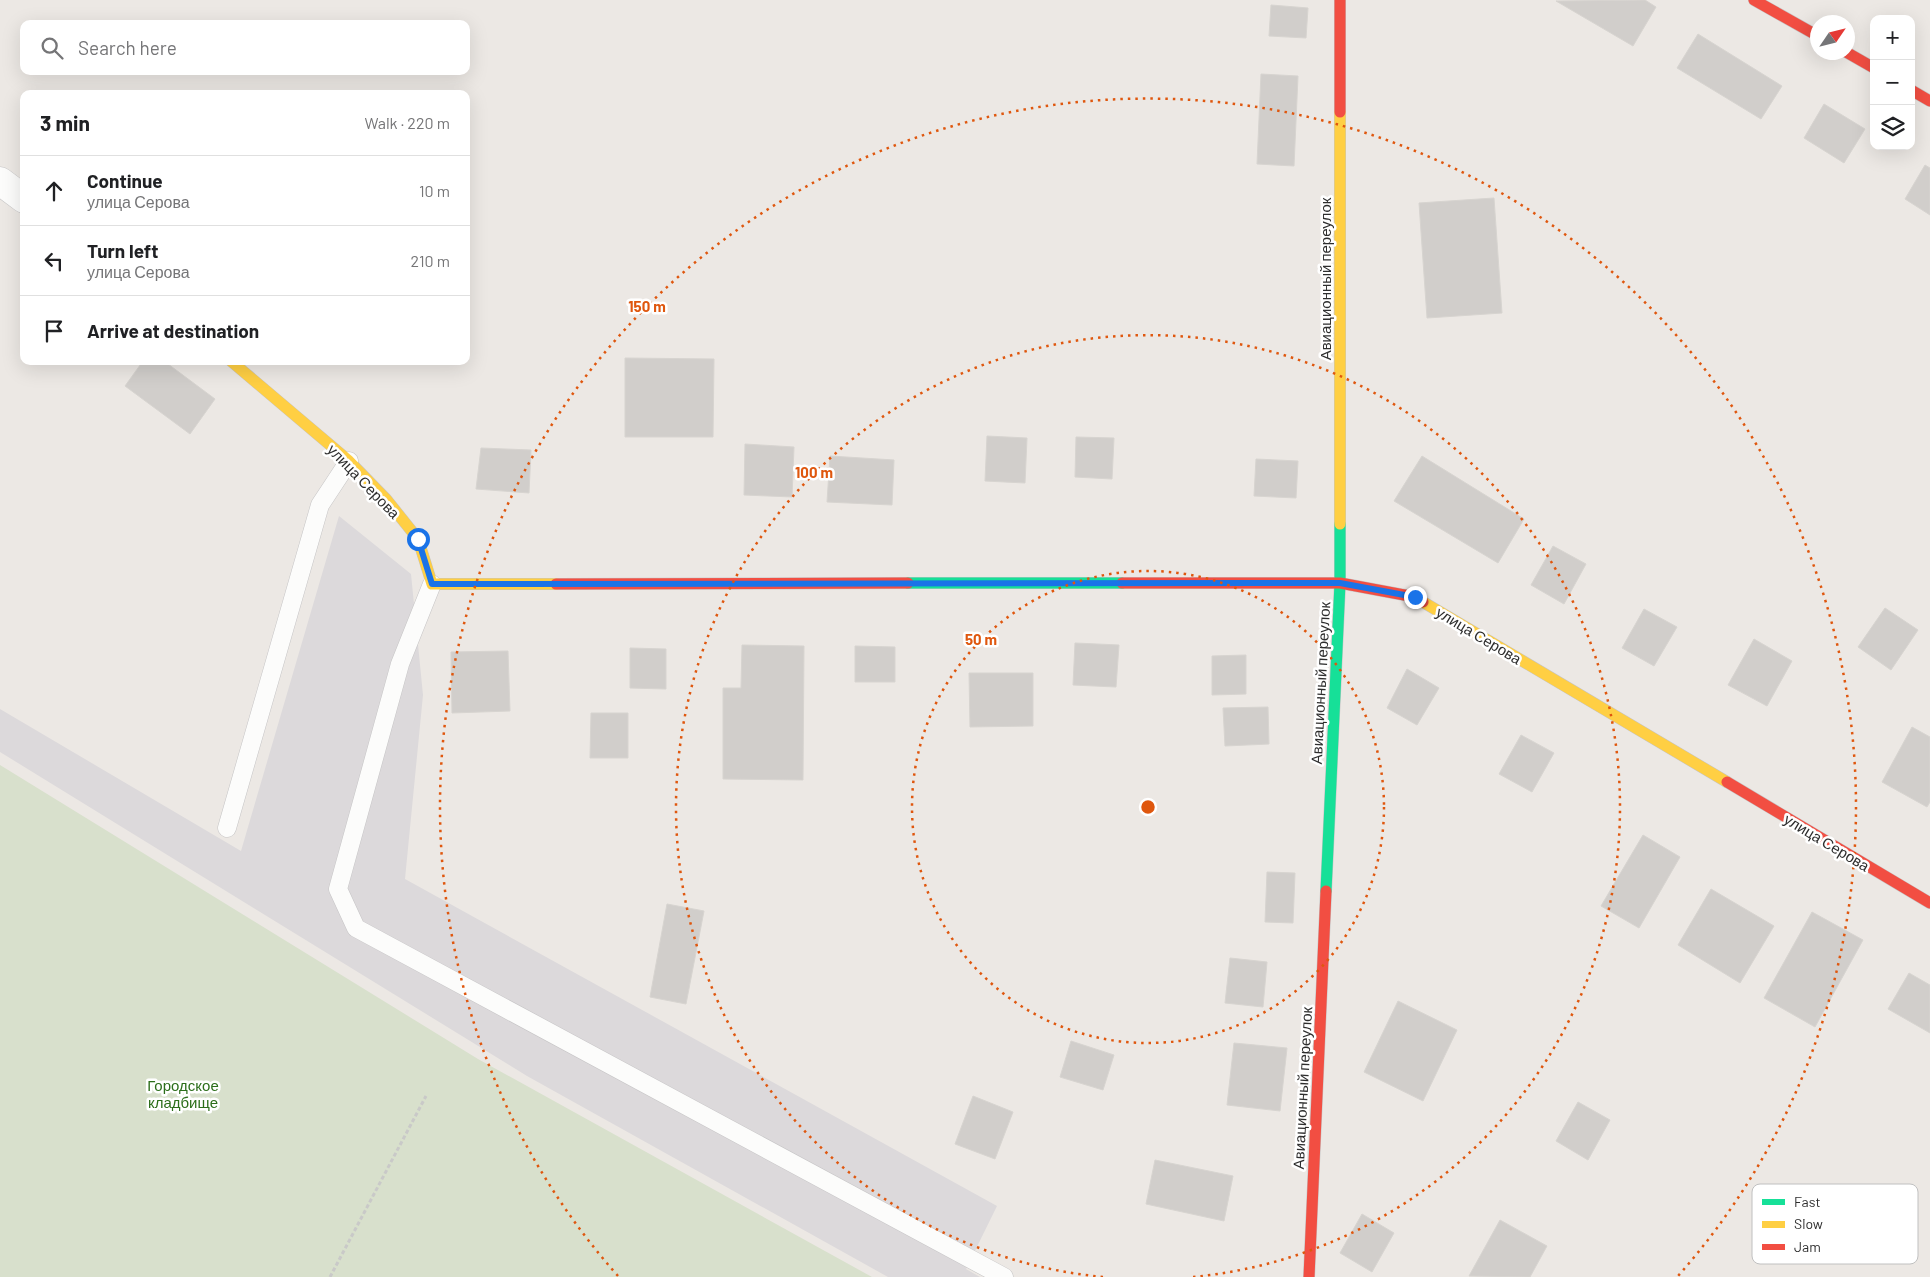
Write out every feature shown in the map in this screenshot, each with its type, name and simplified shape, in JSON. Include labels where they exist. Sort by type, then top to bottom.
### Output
[{"type":"street","name":"Авиационный переулок","points":[[1309,1277],[1340,583],[1340,0]]},
{"type":"street","points":[[1754,0],[1810,32]]},
{"type":"street","points":[[1855,57],[1870,66]]},
{"type":"street","points":[[1915,92],[1930,101]]},
{"type":"street","points":[[0,181],[20,196]]},
{"type":"street","name":"улица Серова","points":[[236,365],[349,461],[386,499],[418,539],[432,584],[1340,583],[1415,597],[1930,903]]},
{"type":"lane","points":[[227,828],[320,505],[349,461]]},
{"type":"lane","points":[[432,584],[400,664],[338,889],[356,928],[1004,1277]]},
{"type":"path","points":[[330,1277],[426,1096]]},
{"type":"shaded area","points":[[339,516],[411,574],[423,695],[405,879],[997,1206],[966,1269],[980,1277],[888,1277],[527,1076],[0,752],[0,709],[241,851]]},
{"type":"green space","name":"Городское кладбище","points":[[0,765],[478,1059],[872,1277],[0,1277]]},
{"type":"building","points":[[1645,0],[1656,7],[1633,46],[1556,1]]},
{"type":"building","points":[[1271,5],[1308,8],[1306,38],[1269,36]]},
{"type":"building","points":[[1698,34],[1782,86],[1761,119],[1677,68]]},
{"type":"building","points":[[1261,74],[1298,76],[1294,166],[1257,164]]},
{"type":"building","points":[[1824,104],[1865,129],[1844,163],[1804,138]]},
{"type":"building","points":[[1925,165],[1930,168],[1930,215],[1905,199]]},
{"type":"building","points":[[1494,198],[1502,313],[1427,318],[1419,203]]},
{"type":"building","points":[[625,358],[714,359],[713,437],[625,437]]},
{"type":"building","points":[[140,365],[169,365],[215,399],[190,434],[125,386]]},
{"type":"building","points":[[987,436],[1027,438],[1025,483],[985,481]]},
{"type":"building","points":[[1076,437],[1114,438],[1112,479],[1075,477]]},
{"type":"building","points":[[745,444],[794,447],[792,497],[744,495]]},
{"type":"building","points":[[481,448],[531,450],[529,493],[476,489]]},
{"type":"building","points":[[830,456],[894,460],[892,505],[827,502]]},
{"type":"building","points":[[1422,456],[1524,519],[1498,563],[1394,501]]},
{"type":"building","points":[[1256,459],[1298,461],[1296,498],[1254,496]]},
{"type":"building","points":[[1553,546],[1586,564],[1564,604],[1531,585]]},
{"type":"building","points":[[1885,608],[1918,630],[1891,670],[1858,647]]},
{"type":"building","points":[[1644,609],[1677,627],[1654,666],[1622,648]]},
{"type":"building","points":[[1754,639],[1792,661],[1767,706],[1728,685]]},
{"type":"building","points":[[1075,643],[1119,645],[1116,687],[1073,685]]},
{"type":"building","points":[[742,645],[804,646],[803,780],[723,779],[723,688],[741,688]]},
{"type":"building","points":[[855,646],[895,647],[895,682],[855,682]]},
{"type":"building","points":[[630,648],[666,649],[666,689],[630,688]]},
{"type":"building","points":[[508,651],[510,711],[452,713],[451,652]]},
{"type":"building","points":[[1246,655],[1246,694],[1212,695],[1212,656]]},
{"type":"building","points":[[1407,669],[1439,688],[1417,725],[1387,708]]},
{"type":"building","points":[[969,673],[1033,673],[1033,726],[970,727]]},
{"type":"building","points":[[1268,707],[1269,744],[1225,746],[1223,708]]},
{"type":"building","points":[[591,713],[628,713],[628,758],[590,758]]},
{"type":"building","points":[[1912,727],[1930,737],[1930,802],[1927,807],[1882,782]]},
{"type":"building","points":[[1521,735],[1554,753],[1532,792],[1499,774]]},
{"type":"building","points":[[1643,835],[1680,857],[1639,928],[1601,906]]},
{"type":"building","points":[[1267,872],[1295,873],[1293,923],[1265,922]]},
{"type":"building","points":[[1711,889],[1774,926],[1740,983],[1678,945]]},
{"type":"building","points":[[667,904],[704,911],[686,1004],[650,997]]},
{"type":"building","points":[[1812,912],[1863,940],[1815,1027],[1764,998]]},
{"type":"building","points":[[1230,958],[1267,962],[1263,1007],[1225,1003]]},
{"type":"building","points":[[1909,973],[1930,985],[1930,1033],[1888,1009]]},
{"type":"building","points":[[1398,1001],[1457,1030],[1423,1101],[1364,1072]]},
{"type":"building","points":[[1071,1041],[1114,1055],[1103,1090],[1060,1077]]},
{"type":"building","points":[[1234,1043],[1287,1048],[1280,1111],[1227,1105]]},
{"type":"building","points":[[973,1096],[1013,1112],[995,1159],[955,1144]]},
{"type":"building","points":[[1578,1102],[1610,1120],[1588,1160],[1556,1141]]},
{"type":"building","points":[[1155,1160],[1233,1176],[1224,1221],[1146,1204]]},
{"type":"building","points":[[1362,1214],[1394,1233],[1372,1272],[1340,1253]]},
{"type":"building","points":[[1500,1220],[1547,1246],[1530,1277],[1469,1276]]},
{"type":"traffic: fast","points":[[1326,891],[1340,583],[1340,524]]},
{"type":"traffic: fast","points":[[908,583],[1122,583]]},
{"type":"traffic: slow","points":[[1340,112],[1340,524]]},
{"type":"traffic: slow","points":[[236,365],[349,461],[386,499],[418,539],[432,584],[556,584]]},
{"type":"traffic: slow","points":[[1423,602],[1727,782]]},
{"type":"traffic: jam","points":[[1340,0],[1340,112]]},
{"type":"traffic: jam","points":[[1754,0],[1810,32]]},
{"type":"traffic: jam","points":[[1855,57],[1870,66]]},
{"type":"traffic: jam","points":[[1915,92],[1930,101]]},
{"type":"traffic: jam","points":[[556,584],[908,583]]},
{"type":"traffic: jam","points":[[1122,583],[1340,583],[1415,597],[1423,602]]},
{"type":"traffic: jam","points":[[1727,782],[1930,903]]},
{"type":"traffic: jam","points":[[1309,1277],[1326,891]]},
{"type":"route","points":[[418,539],[432,584],[1340,583],[1415,597]]}]
